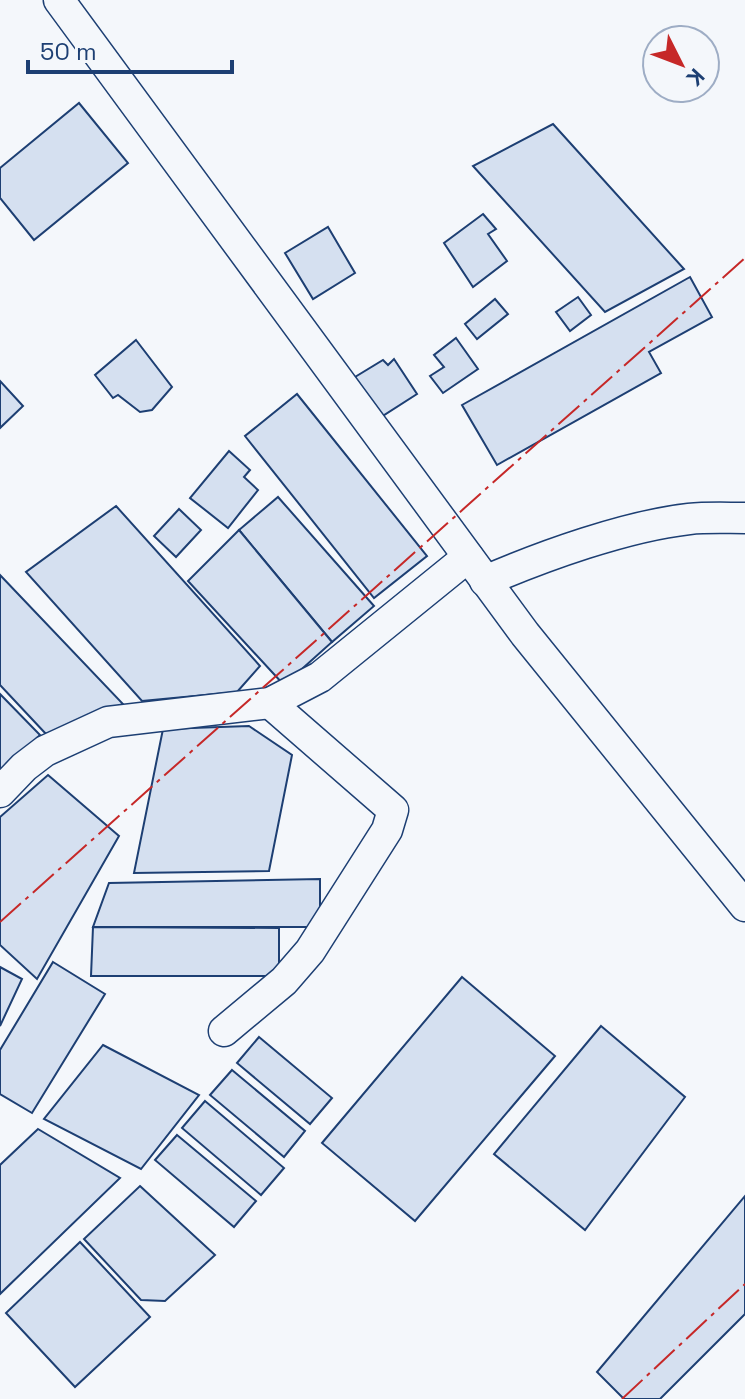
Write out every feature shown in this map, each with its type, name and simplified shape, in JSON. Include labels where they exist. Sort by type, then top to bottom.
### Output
[{"type":"street","points":[[63,2],[525,634],[745,906]]},
{"type":"street","points":[[0,792],[45,751],[108,722],[270,703],[320,677],[477,569],[526,563],[658,524],[689,519],[745,518]]},
{"type":"street","points":[[224,1031],[284,981],[310,951],[373,853],[393,815],[393,810],[270,703]]},
{"type":"building","points":[[79,103],[128,163],[34,240],[0,198],[0,168]]},
{"type":"building","points":[[553,124],[684,269],[605,312],[473,166]]},
{"type":"building","points":[[483,214],[496,229],[488,234],[507,261],[473,287],[444,243]]},
{"type":"building","points":[[328,227],[355,273],[313,299],[285,253]]},
{"type":"building","points":[[690,277],[712,317],[649,352],[661,373],[497,465],[462,405]]},
{"type":"building","points":[[578,297],[591,315],[570,331],[556,312]]},
{"type":"building","points":[[495,299],[508,314],[477,339],[465,324]]},
{"type":"building","points":[[456,338],[478,369],[443,393],[430,376],[444,367],[434,355]]},
{"type":"building","points":[[136,340],[172,387],[152,410],[140,412],[118,395],[113,398],[95,375]]},
{"type":"building","points":[[394,359],[417,394],[381,417],[355,377],[383,360],[388,365]]},
{"type":"building","points":[[0,381],[23,406],[0,428]]},
{"type":"building","points":[[297,394],[427,556],[374,598],[245,436]]},
{"type":"building","points":[[229,451],[250,470],[244,477],[258,490],[228,528],[190,498]]},
{"type":"building","points":[[278,497],[374,606],[332,642],[239,530]]},
{"type":"building","points":[[116,506],[260,666],[237,692],[142,701],[26,572]]},
{"type":"building","points":[[179,509],[201,530],[176,557],[154,536]]},
{"type":"building","points":[[239,530],[332,642],[284,685],[188,581]]},
{"type":"building","points":[[0,575],[123,704],[46,734],[0,685]]},
{"type":"building","points":[[0,694],[40,735],[0,774]]},
{"type":"building","points":[[249,726],[292,755],[269,871],[134,873],[163,729]]},
{"type":"building","points":[[48,775],[119,836],[37,979],[0,945],[0,817]]},
{"type":"building","points":[[320,879],[320,927],[93,927],[109,883]]},
{"type":"building","points":[[93,927],[279,928],[279,976],[91,976]]},
{"type":"building","points":[[53,962],[105,994],[32,1113],[0,1094],[0,1050]]},
{"type":"building","points":[[0,967],[22,979],[0,1026]]},
{"type":"building","points":[[462,977],[555,1056],[415,1221],[322,1143]]},
{"type":"building","points":[[601,1026],[685,1097],[585,1230],[494,1154]]},
{"type":"building","points":[[259,1037],[332,1098],[310,1124],[237,1063]]},
{"type":"building","points":[[103,1045],[199,1095],[141,1169],[44,1119]]},
{"type":"building","points":[[232,1070],[305,1131],[284,1157],[210,1095]]},
{"type":"building","points":[[205,1101],[284,1168],[261,1195],[182,1128]]},
{"type":"building","points":[[38,1129],[120,1178],[0,1294],[0,1165]]},
{"type":"building","points":[[177,1135],[256,1201],[234,1227],[155,1160]]},
{"type":"building","points":[[140,1186],[215,1255],[165,1301],[141,1300],[84,1239]]},
{"type":"building","points":[[745,1196],[745,1314],[660,1399],[624,1399],[597,1372]]},
{"type":"building","points":[[80,1242],[150,1317],[75,1387],[6,1313]]},
{"type":"power","points":[[0,922],[745,258]]},
{"type":"power","points":[[622,1399],[745,1284]]}]
